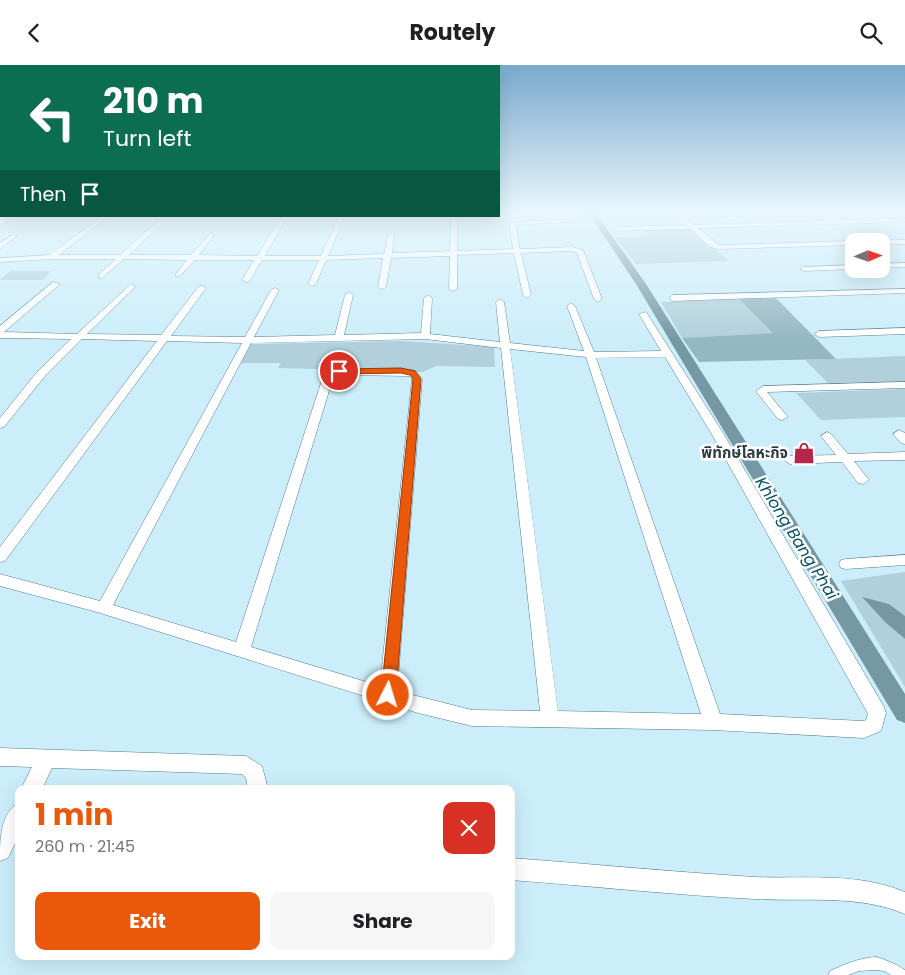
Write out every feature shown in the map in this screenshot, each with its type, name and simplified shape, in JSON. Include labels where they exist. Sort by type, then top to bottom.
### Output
[{"type":"street","points":[[51,257],[54,254]]},
{"type":"street","points":[[102,276],[125,254]]},
{"type":"street","points":[[179,275],[195,254]]},
{"type":"street","points":[[312,284],[326,254]]},
{"type":"street","points":[[0,260],[51,257],[324,258],[422,254]]},
{"type":"street","points":[[453,254],[453,289]]},
{"type":"street","points":[[518,254],[527,295]]},
{"type":"street","points":[[581,254],[598,299]]},
{"type":"street","points":[[382,287],[389,256]]},
{"type":"street","points":[[246,280],[259,257]]},
{"type":"street","points":[[890,266],[905,265]]},
{"type":"street","points":[[804,269],[845,267]]},
{"type":"street","points":[[0,333],[56,284]]},
{"type":"street","points":[[0,425],[42,374],[131,287]]},
{"type":"street","points":[[0,557],[202,288]]},
{"type":"street","points":[[104,608],[275,290]]},
{"type":"street","points":[[673,298],[905,291]]},
{"type":"street","points":[[339,338],[349,295]]},
{"type":"street","points":[[425,337],[428,298]]},
{"type":"street","points":[[500,302],[550,720]]},
{"type":"street","points":[[571,306],[590,355],[713,722]]},
{"type":"street","points":[[0,580],[104,608],[388,695],[472,718],[713,722],[864,730],[874,725],[877,713],[717,433],[643,315]]},
{"type":"street","points":[[819,334],[905,331]]},
{"type":"street","points":[[0,333],[80,337],[247,340],[425,337],[590,355],[668,354]]},
{"type":"street","points":[[242,650],[328,380],[339,371],[412,373],[417,379],[388,695]]},
{"type":"street","points":[[782,417],[763,395],[763,389],[905,385]]},
{"type":"street","points":[[827,436],[863,481]]},
{"type":"street","points":[[790,459],[905,455]]},
{"type":"street","points":[[846,564],[905,560]]},
{"type":"street","points":[[0,757],[246,765],[255,773],[257,785]]},
{"type":"street","points":[[33,785],[46,759]]},
{"type":"street","points":[[0,850],[15,821]]},
{"type":"street","points":[[515,869],[757,888],[868,891],[894,897],[905,903]]},
{"type":"lane","points":[[834,975],[860,963],[879,964],[901,975]]},
{"type":"shaded area","points":[[629,254],[721,254],[729,261],[636,264]]},
{"type":"shaded area","points":[[10,271],[52,271],[42,280],[0,280]]},
{"type":"shaded area","points":[[776,298],[836,359],[699,362],[682,338],[773,333],[739,299]]},
{"type":"shaded area","points":[[739,299],[774,333],[682,338],[661,302]]},
{"type":"shaded area","points":[[401,341],[494,347],[495,367],[436,366],[423,372],[278,368],[281,363],[241,363],[251,344]]},
{"type":"shaded area","points":[[905,356],[905,381],[828,383],[805,360]]},
{"type":"shaded area","points":[[905,389],[905,417],[821,420],[796,393]]},
{"type":"shaded area","points":[[905,572],[905,616],[889,604],[863,598],[885,622],[905,639],[905,687],[841,581]]},
{"type":"shaded area","points":[[862,597],[889,604],[905,616],[905,639],[885,622]]},
{"type":"waterway","name":"Khlong Bang Phai","points":[[620,254],[641,284],[905,713]]},
{"type":"place","name":"พิทักษ์โลหะกิจ","points":[[804,453]]},
{"type":"route","points":[[339,371],[401,371],[416,375],[417,379],[388,695]]}]
